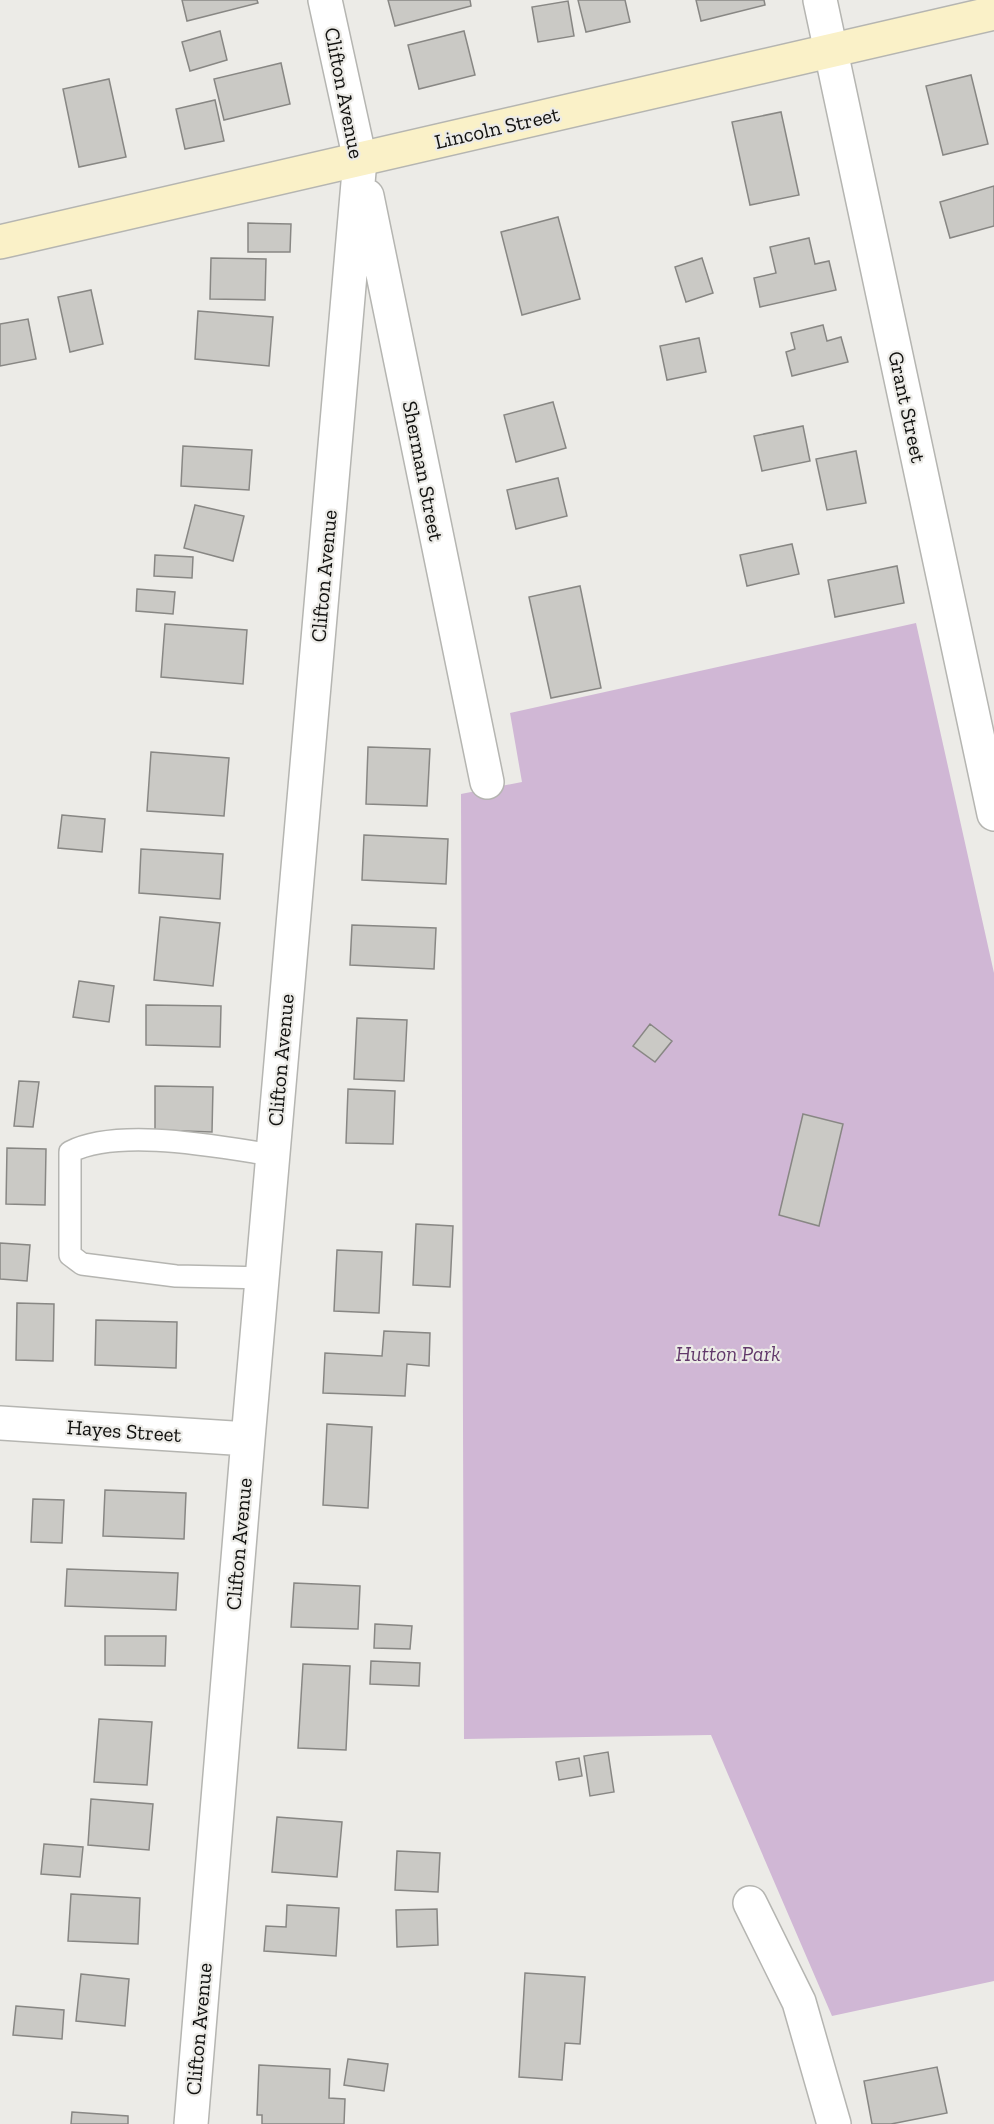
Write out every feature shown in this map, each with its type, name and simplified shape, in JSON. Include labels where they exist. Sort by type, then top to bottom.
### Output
[{"type":"street","name":"Clifton Avenue","points":[[191,2124],[248,1439],[360,160],[325,0]]},
{"type":"street","name":"Grant Street","points":[[820,0],[994,814]]},
{"type":"street","name":"Lincoln Street","points":[[0,242],[994,13]]},
{"type":"street","name":"Sherman Street","points":[[360,160],[487,782]]},
{"type":"street","name":"Hayes Street","points":[[0,1423],[248,1439]]},
{"type":"street","points":[[750,1903],[799,2002],[834,2124]]},
{"type":"lane","points":[[262,1278],[176,1276],[82,1264],[70,1255],[70,1152],[83,1146],[115,1141],[198,1144],[273,1155]]},
{"type":"green space","name":"Hutton Park","points":[[916,623],[994,973],[994,1981],[832,2016],[711,1735],[464,1739],[461,794],[522,782],[510,713]]},
{"type":"building","points":[[182,0],[257,0],[258,3],[187,21]]},
{"type":"building","points":[[388,0],[470,0],[471,6],[395,26]]},
{"type":"building","points":[[578,0],[625,0],[630,22],[586,32]]},
{"type":"building","points":[[696,0],[764,0],[765,5],[701,21]]},
{"type":"building","points":[[568,1],[574,36],[538,42],[532,7]]},
{"type":"building","points":[[220,31],[227,60],[190,71],[182,42]]},
{"type":"building","points":[[464,31],[475,75],[419,89],[408,45]]},
{"type":"building","points":[[281,63],[290,104],[224,120],[214,79]]},
{"type":"building","points":[[971,75],[988,144],[943,155],[926,86]]},
{"type":"building","points":[[109,79],[126,157],[79,167],[63,89]]},
{"type":"building","points":[[215,100],[224,141],[185,149],[176,109]]},
{"type":"building","points":[[781,112],[799,195],[750,205],[732,122]]},
{"type":"building","points":[[994,186],[994,226],[950,238],[940,202]]},
{"type":"building","points":[[558,217],[580,299],[522,315],[501,232]]},
{"type":"building","points":[[248,223],[291,224],[290,252],[248,252]]},
{"type":"building","points":[[809,238],[815,264],[829,261],[836,290],[760,307],[754,278],[776,273],[770,247]]},
{"type":"building","points":[[211,258],[266,259],[265,300],[210,299]]},
{"type":"building","points":[[702,258],[713,293],[686,302],[675,267]]},
{"type":"building","points":[[91,290],[103,344],[70,352],[58,297]]},
{"type":"building","points":[[198,311],[273,317],[269,366],[195,359]]},
{"type":"building","points":[[28,319],[36,359],[0,366],[0,324]]},
{"type":"building","points":[[823,325],[827,341],[841,337],[848,362],[792,376],[786,352],[795,349],[791,333]]},
{"type":"building","points":[[699,338],[706,372],[667,380],[660,346]]},
{"type":"building","points":[[553,402],[566,448],[516,462],[504,415]]},
{"type":"building","points":[[803,426],[810,461],[762,471],[754,436]]},
{"type":"building","points":[[183,446],[252,450],[249,490],[181,486]]},
{"type":"building","points":[[856,451],[866,503],[827,510],[816,459]]},
{"type":"building","points":[[558,478],[567,516],[516,529],[507,490]]},
{"type":"building","points":[[195,505],[244,516],[233,561],[184,548]]},
{"type":"building","points":[[792,544],[799,574],[747,586],[740,555]]},
{"type":"building","points":[[155,555],[193,557],[192,578],[154,576]]},
{"type":"building","points":[[897,566],[904,603],[835,617],[828,580]]},
{"type":"building","points":[[580,586],[601,688],[551,698],[529,597]]},
{"type":"building","points":[[137,589],[175,592],[173,614],[136,611]]},
{"type":"building","points":[[165,624],[247,630],[243,684],[161,677]]},
{"type":"building","points":[[368,747],[430,749],[427,806],[366,804]]},
{"type":"building","points":[[151,752],[229,758],[224,816],[147,811]]},
{"type":"building","points":[[62,815],[105,819],[102,852],[58,848]]},
{"type":"building","points":[[364,835],[448,839],[446,884],[362,880]]},
{"type":"building","points":[[141,849],[223,854],[220,899],[139,893]]},
{"type":"building","points":[[160,917],[220,923],[213,986],[154,980]]},
{"type":"building","points":[[352,925],[436,928],[434,969],[350,965]]},
{"type":"building","points":[[79,981],[114,986],[109,1022],[73,1017]]},
{"type":"building","points":[[146,1005],[221,1006],[220,1047],[146,1045]]},
{"type":"building","points":[[357,1018],[407,1020],[404,1081],[354,1079]]},
{"type":"building","points":[[650,1024],[672,1041],[655,1062],[633,1046]]},
{"type":"building","points":[[19,1081],[39,1082],[33,1127],[14,1126]]},
{"type":"building","points":[[155,1086],[213,1087],[212,1132],[155,1130]]},
{"type":"building","points":[[348,1089],[395,1091],[393,1144],[346,1143]]},
{"type":"building","points":[[803,1114],[843,1124],[819,1226],[779,1215]]},
{"type":"building","points":[[7,1148],[46,1149],[45,1205],[6,1204]]},
{"type":"building","points":[[416,1224],[453,1226],[450,1287],[413,1285]]},
{"type":"building","points":[[0,1243],[30,1245],[27,1281],[0,1279]]},
{"type":"building","points":[[337,1250],[382,1252],[379,1313],[334,1311]]},
{"type":"building","points":[[17,1303],[54,1304],[53,1361],[16,1360]]},
{"type":"building","points":[[96,1320],[177,1322],[176,1368],[95,1365]]},
{"type":"building","points":[[384,1331],[430,1333],[429,1366],[407,1364],[405,1396],[323,1393],[325,1353],[382,1356]]},
{"type":"building","points":[[327,1424],[372,1427],[368,1508],[323,1505]]},
{"type":"building","points":[[105,1490],[186,1493],[184,1539],[103,1536]]},
{"type":"building","points":[[33,1499],[64,1500],[62,1543],[31,1542]]},
{"type":"building","points":[[67,1569],[178,1573],[176,1610],[65,1606]]},
{"type":"building","points":[[294,1583],[360,1586],[358,1629],[291,1627]]},
{"type":"building","points":[[375,1624],[412,1626],[410,1649],[374,1648]]},
{"type":"building","points":[[105,1636],[166,1636],[165,1666],[105,1665]]},
{"type":"building","points":[[371,1661],[420,1663],[419,1686],[370,1684]]},
{"type":"building","points":[[303,1664],[350,1666],[346,1750],[298,1748]]},
{"type":"building","points":[[99,1719],[152,1722],[147,1785],[94,1782]]},
{"type":"building","points":[[608,1752],[614,1792],[590,1796],[584,1756]]},
{"type":"building","points":[[579,1758],[582,1776],[559,1780],[556,1762]]},
{"type":"building","points":[[91,1799],[153,1804],[149,1850],[88,1845]]},
{"type":"building","points":[[277,1817],[342,1822],[337,1877],[272,1872]]},
{"type":"building","points":[[44,1844],[83,1847],[80,1877],[41,1874]]},
{"type":"building","points":[[397,1851],[440,1853],[438,1892],[395,1890]]},
{"type":"building","points":[[71,1894],[140,1898],[138,1944],[68,1941]]},
{"type":"building","points":[[287,1905],[339,1908],[336,1956],[264,1951],[266,1926],[286,1927]]},
{"type":"building","points":[[437,1909],[438,1945],[397,1947],[396,1910]]},
{"type":"building","points":[[525,1973],[585,1977],[580,2044],[565,2043],[562,2080],[519,2077]]},
{"type":"building","points":[[81,1974],[129,1979],[125,2026],[76,2021]]},
{"type":"building","points":[[16,2006],[64,2010],[62,2039],[13,2035]]},
{"type":"building","points":[[348,2059],[388,2064],[384,2091],[344,2085]]},
{"type":"building","points":[[259,2065],[330,2069],[329,2098],[345,2099],[344,2124],[262,2124],[262,2115],[257,2115]]},
{"type":"building","points":[[937,2067],[947,2113],[891,2124],[872,2124],[864,2081]]},
{"type":"building","points":[[72,2112],[128,2116],[128,2124],[71,2124]]}]
